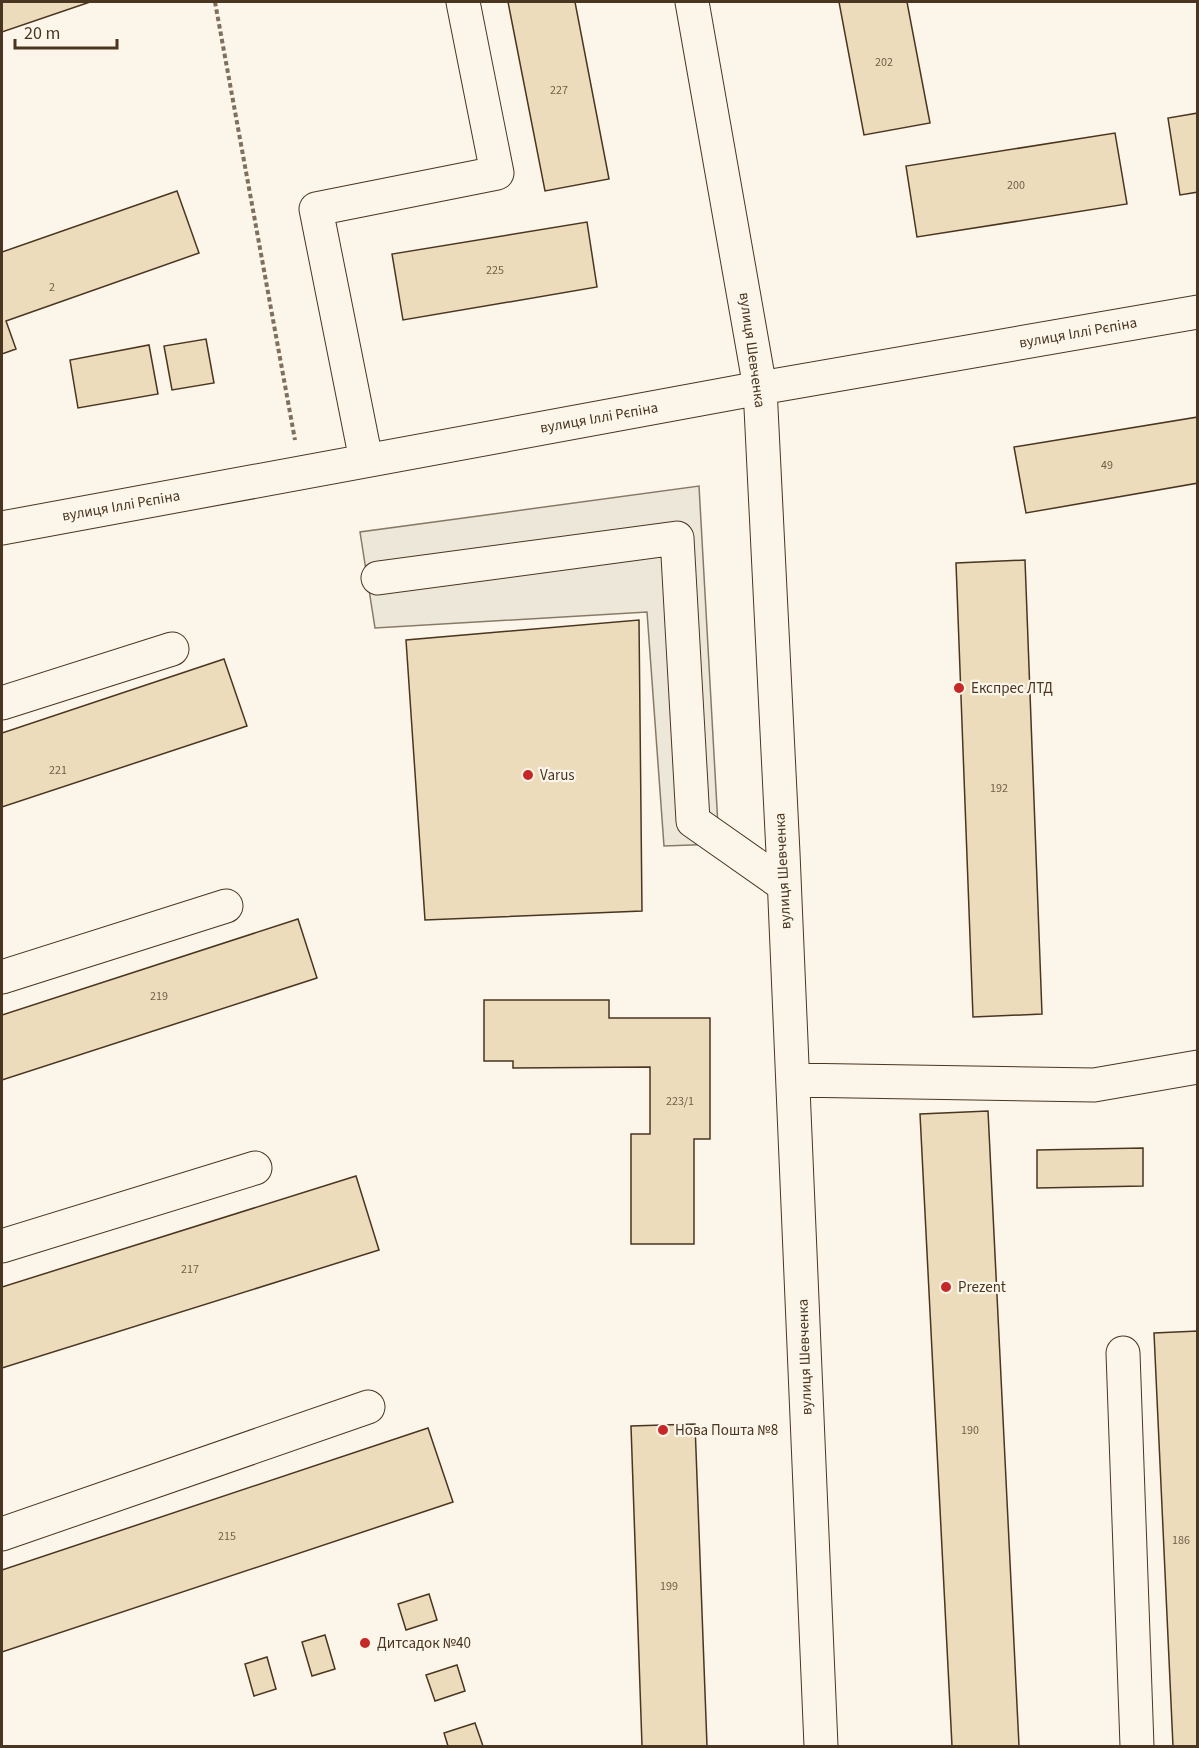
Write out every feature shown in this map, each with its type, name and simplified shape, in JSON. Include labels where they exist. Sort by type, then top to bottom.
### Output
[{"type":"street","points":[[366,460],[316,209],[497,173],[463,2]]},
{"type":"street","name":"вулиця Шевченка","points":[[692,2],[760,388],[822,1746]]},
{"type":"street","name":"вулиця Іллі Рєпіна","points":[[2,528],[760,388],[1197,312]]},
{"type":"street","points":[[378,578],[677,538],[693,821],[784,885]]},
{"type":"street","points":[[2,703],[172,649]]},
{"type":"street","points":[[2,977],[226,906]]},
{"type":"street","points":[[793,1080],[1094,1085],[1197,1067]]},
{"type":"street","points":[[2,1246],[255,1168]]},
{"type":"street","points":[[1123,1353],[1137,1746]]},
{"type":"street","points":[[2,1534],[368,1407]]},
{"type":"path","points":[[214,2],[301,473]]},
{"type":"shaded area","points":[[699,486],[719,844],[664,846],[647,612],[375,628],[360,532]]},
{"type":"building","points":[[2,2],[90,2],[2,32]]},
{"type":"building","points":[[508,2],[575,2],[609,179],[545,191]]},
{"type":"building","points":[[839,2],[907,2],[930,123],[864,135]]},
{"type":"building","points":[[1198,113],[1198,192],[1180,195],[1168,118]]},
{"type":"building","points":[[1115,133],[1127,204],[917,237],[906,166]]},
{"type":"building","points":[[177,191],[199,253],[6,321],[16,349],[2,354],[2,252]]},
{"type":"building","points":[[587,222],[597,287],[403,320],[392,254]]},
{"type":"building","points":[[206,339],[214,383],[172,390],[164,346]]},
{"type":"building","points":[[149,345],[158,394],[78,408],[70,360]]},
{"type":"building","points":[[1198,417],[1198,483],[1026,513],[1014,447]]},
{"type":"building","points":[[1025,560],[1042,1014],[973,1017],[956,563]]},
{"type":"building","name":"Varus","points":[[639,620],[642,911],[425,920],[406,640]]},
{"type":"building","points":[[224,659],[247,726],[2,807],[2,733]]},
{"type":"building","points":[[298,919],[317,978],[2,1080],[2,1015]]},
{"type":"building","points":[[484,1000],[609,1000],[609,1018],[710,1018],[710,1139],[694,1139],[694,1244],[631,1244],[631,1134],[650,1134],[650,1067],[513,1068],[513,1061],[484,1061]]},
{"type":"building","points":[[988,1111],[1019,1746],[952,1746],[920,1114]]},
{"type":"building","points":[[1143,1148],[1143,1186],[1037,1188],[1037,1150]]},
{"type":"building","points":[[356,1176],[379,1250],[2,1368],[2,1287]]},
{"type":"building","points":[[1198,1331],[1198,1746],[1173,1746],[1154,1333]]},
{"type":"building","points":[[695,1424],[707,1746],[642,1746],[631,1426]]},
{"type":"building","points":[[428,1428],[453,1502],[2,1652],[2,1570]]},
{"type":"building","points":[[429,1594],[437,1620],[406,1630],[398,1604]]},
{"type":"building","points":[[325,1635],[335,1669],[312,1676],[302,1642]]},
{"type":"building","points":[[267,1657],[276,1689],[254,1696],[245,1664]]},
{"type":"building","points":[[457,1665],[465,1691],[435,1701],[426,1675]]},
{"type":"building","points":[[475,1723],[483,1746],[448,1746],[444,1733]]},
{"type":"place","name":"Експрес ЛТД","points":[[959,688]]},
{"type":"place","name":"Varus","points":[[528,775]]},
{"type":"place","name":"Prezent","points":[[946,1287]]},
{"type":"place","name":"Нова Пошта №8","points":[[663,1430]]},
{"type":"place","name":"Дитсадок №40","points":[[365,1643]]}]
